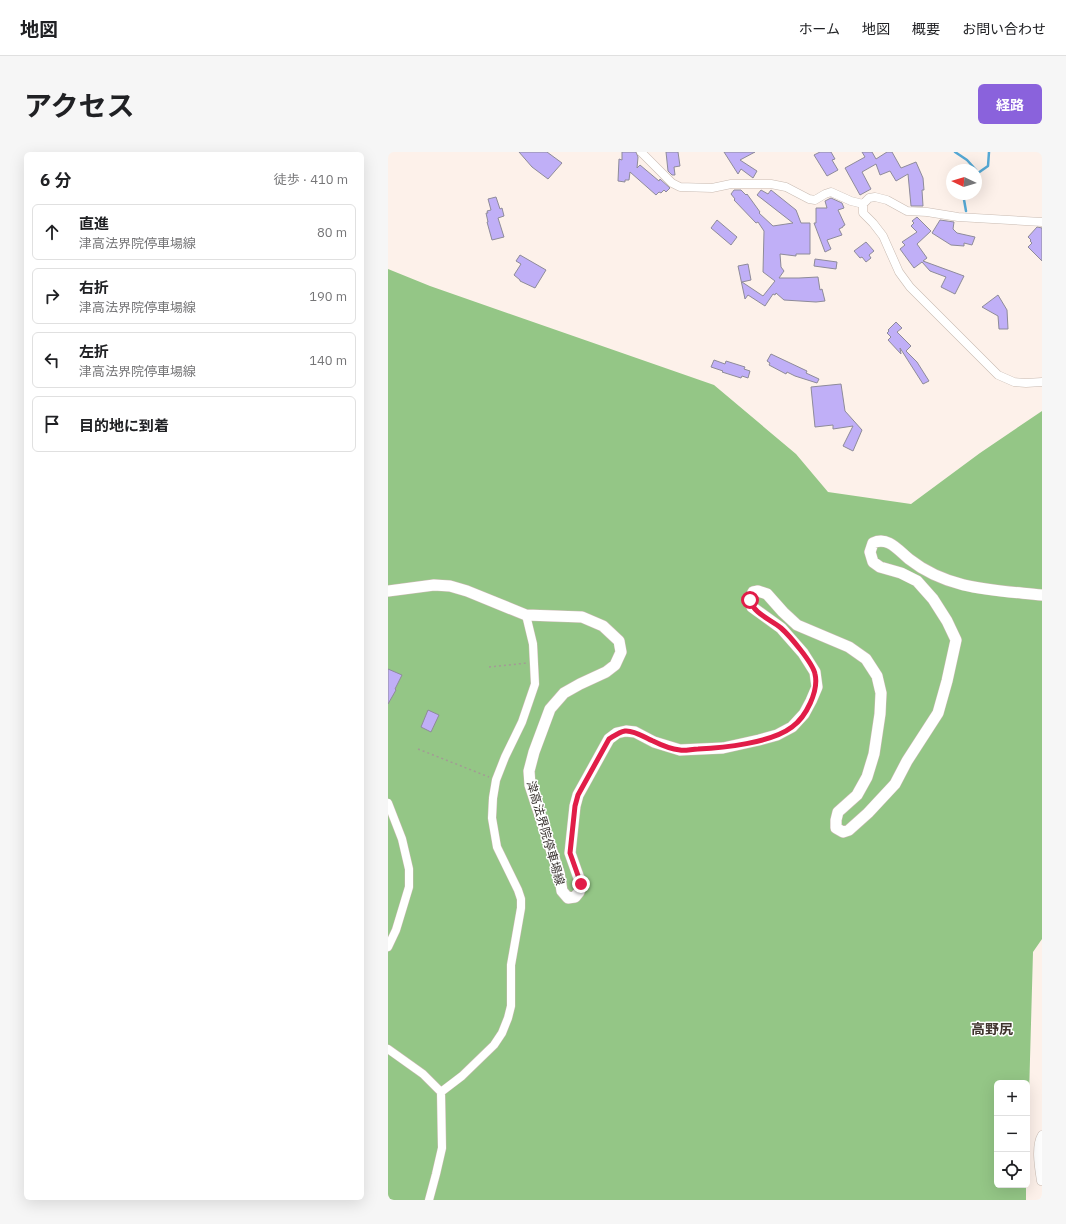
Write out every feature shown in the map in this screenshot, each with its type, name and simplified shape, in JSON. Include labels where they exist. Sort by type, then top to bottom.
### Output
[{"type":"main road","name":"津高法界院停車場線","points":[[388,591],[434,585],[450,586],[467,591],[526,615],[582,617],[603,626],[619,641],[621,652],[616,665],[606,672],[564,693],[550,709],[534,752],[529,771],[530,785],[560,873],[562,890],[568,898],[576,897],[581,884],[570,853],[575,806],[578,795],[609,739],[617,733],[626,731],[636,732],[654,742],[680,750],[723,748],[777,735],[792,727],[804,714],[811,702],[816,687],[815,672],[803,653],[781,628],[752,607],[750,600],[753,592],[758,591],[766,594],[782,612],[798,625],[849,647],[866,659],[877,676],[881,693],[880,714],[874,754],[867,777],[857,795],[838,812],[836,828],[843,832],[849,830],[868,813],[895,784],[907,761],[938,712],[956,640],[948,621],[933,599],[917,581],[873,562],[870,552],[873,543],[880,540],[889,542],[912,561],[932,574],[952,582],[972,587],[1042,595]]},
{"type":"street","points":[[641,152],[672,183],[680,187],[712,188],[731,184],[771,184],[786,186],[809,199],[815,200],[831,192],[851,201],[863,204]]},
{"type":"street","points":[[1042,222],[958,217],[927,212],[906,211],[887,200],[875,197],[869,198],[863,204],[863,213],[883,236],[899,272],[910,287],[998,375],[1014,382],[1042,382]]},
{"type":"street","points":[[441,1092],[462,1076],[494,1045],[502,1033],[511,1006],[511,965],[521,908],[521,899],[496,847],[492,818],[496,780],[522,722],[535,684],[533,644],[526,615]]},
{"type":"street","points":[[388,803],[402,839],[409,869],[410,887],[396,930],[388,947]]},
{"type":"street","points":[[388,1049],[424,1074],[441,1092],[442,1148],[429,1200]]},
{"type":"street","points":[[1041,1181],[1038,1159],[1039,1139],[1042,1135]]},
{"type":"path","points":[[489,667],[534,662]]},
{"type":"path","points":[[418,749],[496,780]]},
{"type":"green space","points":[[388,269],[430,286],[714,385],[796,454],[828,492],[911,504],[980,453],[1042,411],[1042,939],[1033,952],[1029,1080],[994,1080],[994,1188],[1026,1188],[1026,1200],[388,1200]]},
{"type":"building","points":[[519,152],[547,152],[562,163],[548,179],[532,167]]},
{"type":"building","points":[[622,152],[636,152],[638,157],[637,168],[640,165],[670,188],[666,192],[664,190],[656,195],[630,172],[629,180],[625,180],[625,182],[618,181],[619,159],[622,160]]},
{"type":"building","points":[[666,152],[678,152],[680,166],[674,167],[675,175],[672,175],[668,171]]},
{"type":"building","points":[[724,152],[755,152],[740,160],[757,171],[753,178],[741,169],[738,174]]},
{"type":"building","points":[[820,152],[831,152],[835,159],[832,160],[838,170],[827,176],[814,155]]},
{"type":"building","points":[[862,152],[872,152],[876,159],[887,152],[892,152],[901,168],[916,162],[923,178],[923,206],[911,206],[908,174],[896,181],[890,171],[880,175],[876,164],[862,172],[871,189],[860,195],[845,168],[865,157]]},
{"type":"building","points":[[734,190],[741,190],[746,195],[747,194],[760,212],[759,213],[773,226],[793,223],[757,195],[761,190],[768,194],[771,190],[796,210],[801,223],[810,223],[810,254],[796,254],[796,256],[780,254],[781,267],[784,271],[779,278],[818,277],[820,290],[822,289],[825,301],[816,302],[784,300],[776,293],[775,295],[773,294],[765,306],[748,295],[745,299],[738,266],[748,264],[751,280],[742,282],[763,296],[775,281],[763,272],[764,231],[758,222],[756,223],[734,200],[735,199],[731,194]]},
{"type":"building","points":[[496,197],[500,209],[502,208],[504,216],[498,218],[504,237],[492,240],[486,213],[488,213],[487,211],[491,210],[488,199]]},
{"type":"building","points":[[831,198],[842,203],[844,208],[838,210],[845,225],[839,229],[842,235],[827,240],[831,249],[825,252],[814,223],[816,223],[816,208],[827,208],[825,201]]},
{"type":"building","points":[[917,217],[931,231],[917,244],[927,258],[923,261],[964,276],[955,294],[941,287],[946,277],[930,271],[922,262],[914,268],[900,249],[905,245],[902,242],[917,232],[911,226],[914,223],[912,221]]},
{"type":"building","points":[[717,220],[737,237],[731,245],[711,228]]},
{"type":"building","points":[[940,220],[954,222],[953,229],[957,233],[975,237],[972,245],[964,243],[964,246],[951,245],[932,233]]},
{"type":"building","points":[[1037,227],[1042,228],[1042,261],[1028,247],[1032,243],[1028,237]]},
{"type":"building","points":[[866,242],[874,251],[869,255],[871,258],[866,262],[854,251]]},
{"type":"building","points":[[520,255],[546,270],[535,288],[520,281],[514,275],[521,264],[516,261]]},
{"type":"building","points":[[815,259],[837,262],[836,269],[814,266]]},
{"type":"building","points":[[998,295],[1007,310],[1008,329],[999,329],[998,316],[982,307]]},
{"type":"building","points":[[896,322],[902,328],[897,332],[911,346],[906,351],[917,362],[929,381],[923,384],[900,348],[901,354],[888,340],[891,337],[887,333],[889,331],[888,330]]},
{"type":"building","points":[[771,354],[807,371],[806,373],[819,379],[817,383],[787,372],[786,374],[769,365],[770,363],[767,361]]},
{"type":"building","points":[[714,360],[725,364],[726,361],[745,367],[744,369],[750,371],[748,378],[742,376],[741,378],[711,367]]},
{"type":"building","points":[[841,384],[845,411],[862,430],[853,451],[843,446],[853,426],[833,429],[833,425],[815,427],[811,387]]},
{"type":"building","points":[[388,669],[402,675],[388,704]]},
{"type":"building","points":[[428,710],[439,715],[431,732],[421,727]]},
{"type":"waterway","points":[[955,152],[971,164]]},
{"type":"waterway","points":[[982,170],[988,166],[989,152]]},
{"type":"waterway","points":[[964,200],[966,211]]},
{"type":"district","name":"高野尻","points":[[992,1029]]},
{"type":"route","points":[[581,884],[570,853],[575,806],[578,795],[609,739],[617,733],[626,731],[636,732],[654,742],[680,750],[723,748],[777,735],[792,727],[804,714],[811,702],[816,687],[815,672],[803,653],[781,628],[752,607],[750,600]]}]
